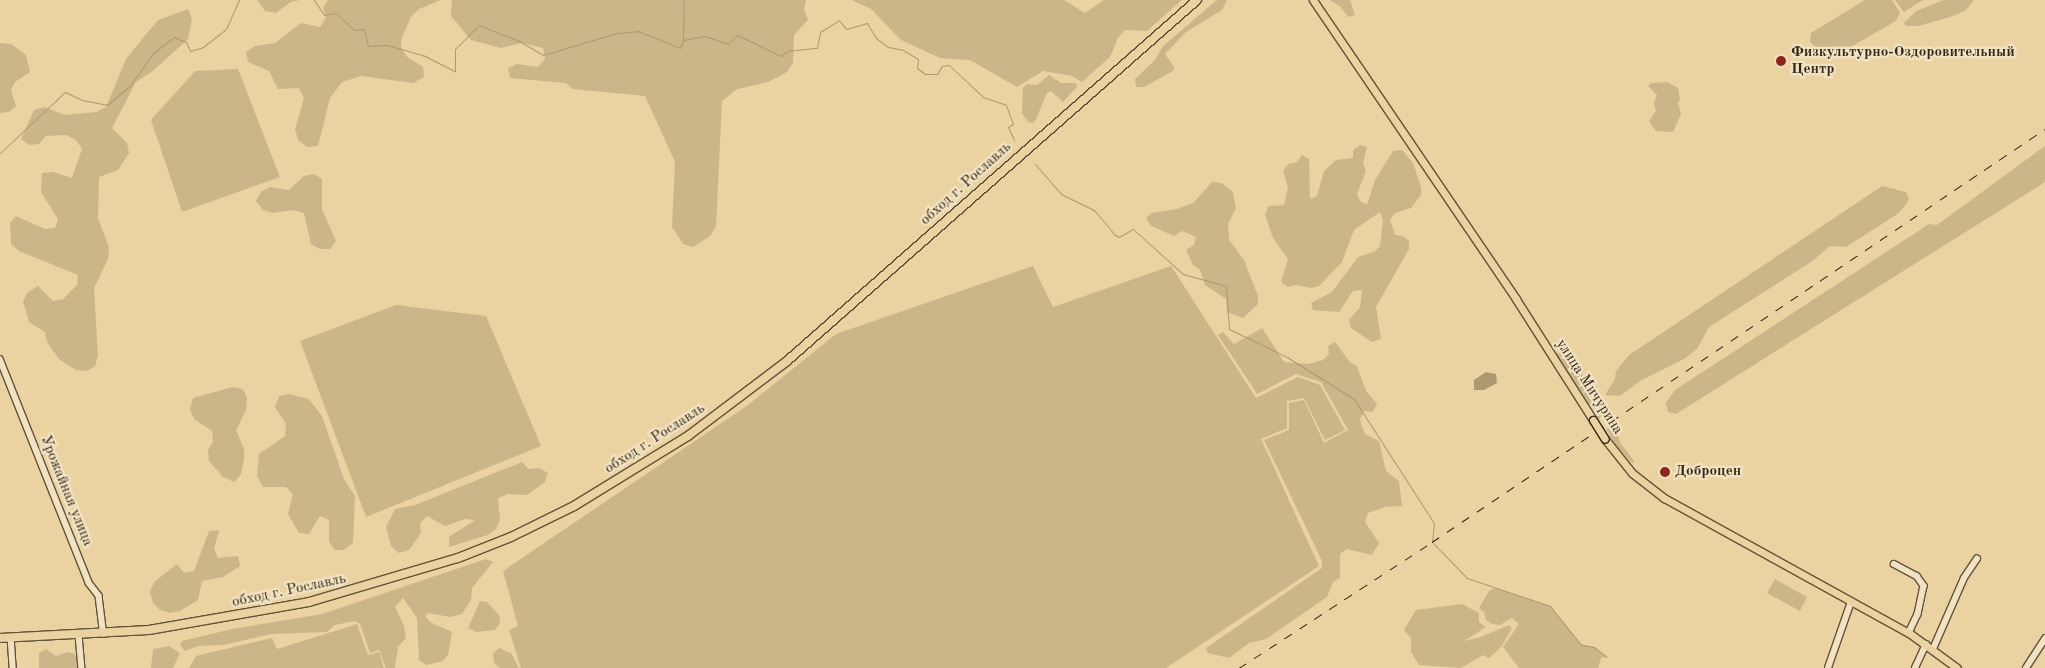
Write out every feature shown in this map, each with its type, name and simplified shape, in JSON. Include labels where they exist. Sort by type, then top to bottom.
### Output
[{"type":"highway","name":"обход г. Рославль","points":[[0,638],[104,634],[196,624],[344,593],[458,558],[512,537],[574,506],[688,436],[767,378],[1197,0]]},
{"type":"main road","name":"улица Мичурина","points":[[1313,0],[1516,299],[1605,439],[1632,473],[1664,498],[1909,633],[1957,668]]},
{"type":"street","name":"Урожайная улица","points":[[0,359],[90,583],[99,596],[104,634]]},
{"type":"street","points":[[1933,650],[1964,578],[1977,559]]},
{"type":"street","points":[[1894,564],[1916,576],[1924,586],[1916,620],[1909,633]]},
{"type":"street","points":[[1828,668],[1851,602]]},
{"type":"street","points":[[79,635],[82,668]]},
{"type":"street","points":[[10,637],[13,668]]},
{"type":"street","points":[[2026,668],[2045,639]]},
{"type":"street","points":[[1915,668],[1926,644]]},
{"type":"shaded area","points":[[257,0],[300,0],[291,2],[276,13],[265,11]]},
{"type":"shaded area","points":[[328,0],[441,0],[419,9],[411,17],[402,37],[401,47],[406,56],[423,67],[424,77],[413,83],[361,76],[342,82],[330,98],[318,146],[307,147],[298,140],[295,129],[304,98],[299,88],[278,89],[269,71],[248,62],[246,52],[255,46],[275,43],[301,23],[320,27],[326,18],[323,8]]},
{"type":"shaded area","points":[[452,0],[806,0],[804,10],[808,20],[794,35],[793,63],[787,72],[768,82],[737,89],[722,101],[716,227],[710,236],[693,247],[683,244],[672,227],[675,162],[645,96],[573,89],[566,83],[510,78],[508,68],[517,64],[538,67],[545,59],[543,48],[522,43],[501,48],[471,40],[451,16]]},
{"type":"shaded area","points":[[852,0],[1064,0],[1085,13],[1104,0],[1182,0],[1147,31],[1125,30],[1118,38],[1110,57],[1082,82],[1072,76],[1043,71],[1017,87],[970,60],[940,58],[901,40],[871,9]]},
{"type":"shaded area","points":[[1217,0],[1227,0],[1222,10],[1186,32],[1165,54],[1174,67],[1173,71],[1144,87],[1136,87],[1135,79],[1155,60],[1163,46]]},
{"type":"shaded area","points":[[1329,0],[1350,0],[1355,15],[1348,17],[1340,6]]},
{"type":"shaded area","points":[[1865,0],[1892,0],[1900,13],[1896,21],[1828,60],[1810,42],[1811,33]]},
{"type":"shaded area","points":[[1895,0],[1923,0],[1904,12]]},
{"type":"shaded area","points":[[1944,0],[1974,0],[1965,11],[1950,17],[1918,26],[1906,26],[1904,23],[1916,11]]},
{"type":"shaded area","points":[[188,9],[192,19],[188,39],[153,71],[136,82],[112,128],[127,143],[129,153],[118,170],[99,177],[98,218],[109,248],[108,259],[94,288],[98,356],[95,366],[87,371],[76,370],[59,359],[47,342],[45,332],[29,322],[23,301],[28,292],[38,286],[53,301],[63,299],[77,285],[78,275],[19,251],[11,244],[10,223],[16,216],[45,229],[55,228],[58,219],[41,192],[42,173],[53,172],[72,178],[82,149],[76,140],[66,135],[46,136],[39,144],[29,145],[21,139],[34,110],[44,107],[65,115],[96,112],[106,107],[126,59],[152,27],[158,20]]},
{"type":"shaded area","points":[[0,43],[11,44],[26,55],[30,72],[15,82],[11,90],[16,106],[9,112],[0,113]]},
{"type":"shaded area","points":[[238,69],[280,177],[182,212],[151,120],[195,71]]},
{"type":"shaded area","points":[[1049,75],[1061,83],[1076,83],[1077,87],[1063,102],[1051,91],[1047,93],[1036,119],[1033,123],[1028,122],[1022,113],[1023,88],[1027,84],[1037,85]]},
{"type":"shaded area","points":[[1667,82],[1678,88],[1680,100],[1678,103],[1681,114],[1673,132],[1656,131],[1649,121],[1656,111],[1654,103],[1657,95],[1648,86],[1651,83]]},
{"type":"shaded area","points":[[1360,145],[1367,147],[1363,163],[1366,171],[1357,194],[1360,201],[1367,205],[1375,180],[1393,151],[1402,150],[1413,163],[1421,187],[1421,195],[1411,208],[1395,213],[1390,220],[1395,235],[1403,236],[1409,241],[1409,249],[1376,307],[1381,339],[1372,342],[1351,328],[1349,320],[1360,307],[1362,290],[1353,291],[1339,312],[1313,310],[1311,303],[1332,292],[1358,257],[1374,252],[1380,246],[1383,220],[1380,212],[1354,230],[1342,262],[1319,286],[1311,288],[1296,285],[1288,287],[1281,282],[1288,259],[1273,238],[1265,214],[1269,206],[1284,205],[1288,188],[1283,170],[1289,164],[1297,162],[1302,155],[1309,159],[1310,199],[1317,196],[1324,171],[1336,160],[1353,158],[1353,150]]},
{"type":"shaded area","points":[[2045,146],[2045,182],[1676,414],[1668,412],[1666,403],[1675,390],[1929,224],[1937,225]]},
{"type":"shaded area","points":[[314,174],[322,179],[322,209],[336,241],[330,249],[320,249],[311,244],[304,213],[294,210],[273,213],[263,210],[256,201],[261,192],[270,187],[289,190],[304,176]]},
{"type":"shaded area","points":[[1212,182],[1221,183],[1233,192],[1236,208],[1228,224],[1229,240],[1244,260],[1258,296],[1258,304],[1243,318],[1227,312],[1226,299],[1205,285],[1200,270],[1193,265],[1186,250],[1194,245],[1196,237],[1182,231],[1174,236],[1151,226],[1146,218],[1152,213],[1177,209],[1193,203]]},
{"type":"shaded area","points":[[1882,186],[1906,192],[1909,200],[1899,213],[1846,247],[1830,246],[1811,262],[1709,327],[1697,349],[1684,359],[1640,381],[1620,396],[1605,395],[1615,379],[1616,371],[1629,355]]},
{"type":"shaded area","points":[[1033,266],[1053,307],[1171,266],[1256,398],[1298,377],[1320,385],[1345,430],[1325,440],[1304,398],[1287,401],[1287,428],[1261,439],[1319,566],[1166,668],[521,668],[509,630],[518,626],[503,571],[748,405],[836,334]]},
{"type":"shaded area","points":[[396,305],[486,316],[541,446],[366,517],[300,341]]},
{"type":"shaded area","points":[[1262,328],[1284,362],[1308,364],[1323,360],[1329,354],[1328,346],[1335,342],[1350,362],[1357,366],[1366,391],[1377,404],[1373,412],[1364,411],[1360,419],[1362,427],[1365,434],[1379,441],[1386,471],[1399,481],[1402,506],[1385,507],[1368,513],[1365,522],[1379,543],[1372,555],[1347,549],[1340,554],[1340,578],[1333,582],[1327,597],[1266,639],[1249,643],[1229,658],[1208,653],[1206,648],[1322,568],[1322,561],[1264,440],[1289,430],[1289,403],[1304,400],[1324,443],[1348,430],[1321,382],[1296,374],[1257,394],[1218,335],[1223,332],[1234,344]]},
{"type":"shaded area","points":[[1557,352],[1571,361],[1591,386],[1594,399],[1605,411],[1599,419],[1557,356]]},
{"type":"shaded area","points":[[1486,372],[1496,374],[1497,383],[1484,390],[1474,390],[1474,380]]},
{"type":"shaded area","points":[[233,387],[243,389],[247,398],[246,410],[236,430],[244,449],[244,459],[241,474],[234,482],[223,477],[209,461],[208,450],[213,441],[212,431],[194,419],[190,409],[193,398]]},
{"type":"shaded area","points":[[289,394],[309,399],[322,416],[344,479],[355,496],[353,543],[344,550],[334,550],[329,541],[329,520],[320,516],[309,534],[299,533],[288,514],[293,494],[286,487],[263,487],[257,476],[259,454],[285,436],[286,424],[275,407],[279,396]]},
{"type":"shaded area","points":[[1610,428],[1617,433],[1621,444],[1635,462],[1632,463],[1618,448],[1606,429]]},
{"type":"shaded area","points":[[522,462],[528,469],[539,468],[548,473],[545,482],[527,495],[508,494],[498,498],[500,520],[496,529],[488,535],[449,547],[449,537],[475,520],[465,519],[445,526],[427,516],[420,523],[421,533],[409,550],[399,553],[391,546],[386,527],[395,509],[415,505]]},
{"type":"shaded area","points":[[219,530],[214,549],[218,558],[238,556],[240,566],[223,577],[202,581],[198,600],[180,611],[170,613],[160,610],[153,603],[150,592],[154,582],[177,564],[184,573],[194,571],[209,531]]},
{"type":"shaded area","points":[[486,559],[493,562],[472,588],[471,600],[462,614],[450,617],[428,613],[425,616],[430,622],[452,632],[448,655],[443,661],[426,665],[419,660],[417,618],[403,598],[395,607],[404,626],[406,638],[398,647],[395,668],[386,668],[379,650],[370,653],[360,624],[355,621],[335,625],[327,632],[271,634],[223,645],[198,646],[185,651],[180,645],[182,641],[232,629],[322,614]]},
{"type":"shaded area","points":[[1775,579],[1807,597],[1800,611],[1767,593]]},
{"type":"shaded area","points":[[1495,588],[1550,606],[1581,644],[1594,647],[1607,657],[1601,658],[1598,668],[1519,668],[1503,647],[1519,624],[1512,618],[1500,625],[1492,624],[1486,620],[1484,612],[1479,608],[1489,591]]},
{"type":"shaded area","points":[[480,601],[487,602],[499,615],[500,623],[495,630],[476,632],[468,628]]},
{"type":"shaded area","points":[[1462,604],[1479,613],[1479,622],[1486,627],[1464,641],[1478,638],[1509,625],[1512,628],[1502,646],[1489,658],[1483,655],[1461,668],[1419,665],[1411,652],[1411,638],[1404,630],[1416,610]]},
{"type":"shaded area","points":[[357,624],[368,655],[379,652],[384,668],[189,668],[196,656],[272,638],[277,649]]},
{"type":"shaded area","points":[[169,646],[180,653],[173,668],[151,668],[153,649]]},
{"type":"shaded area","points":[[499,648],[511,653],[519,668],[500,668],[494,663],[493,654]]},
{"type":"shaded area","points":[[46,649],[56,656],[68,652],[75,654],[78,668],[39,668],[39,653]]},
{"type":"waterway","points":[[0,153],[65,92],[82,100],[107,105],[130,86],[153,53],[174,37],[186,42],[190,51],[203,47],[226,29],[239,0]]},
{"type":"waterway","points":[[314,0],[324,15],[336,13],[354,30],[364,29],[368,46],[387,45],[425,56],[455,71],[455,49],[479,25],[519,41],[543,55],[617,33],[638,31],[680,48],[683,40],[704,36],[728,44],[737,35],[781,56],[787,51],[817,48],[820,32],[839,20],[846,29],[867,23],[876,38],[888,47],[903,50],[918,59],[917,68],[925,74],[937,74],[942,66],[949,65],[983,97],[1006,105],[1013,124],[1008,127],[1014,140]]},
{"type":"waterway","points":[[683,39],[684,0]]},
{"type":"waterway","points":[[1035,164],[1061,194],[1094,210],[1115,235],[1119,237],[1133,229],[1183,274],[1226,286],[1229,329],[1287,357],[1354,399],[1434,523],[1432,542],[1467,578],[1550,606],[1581,645],[1594,647],[1607,657]]},
{"type":"railway","points":[[1239,668],[1432,542],[2045,129]]},
{"type":"place","name":"Физкультурно-Оздоровительный Центр","points":[[1781,61]]},
{"type":"place","name":"Доброцен","points":[[1665,472]]}]
